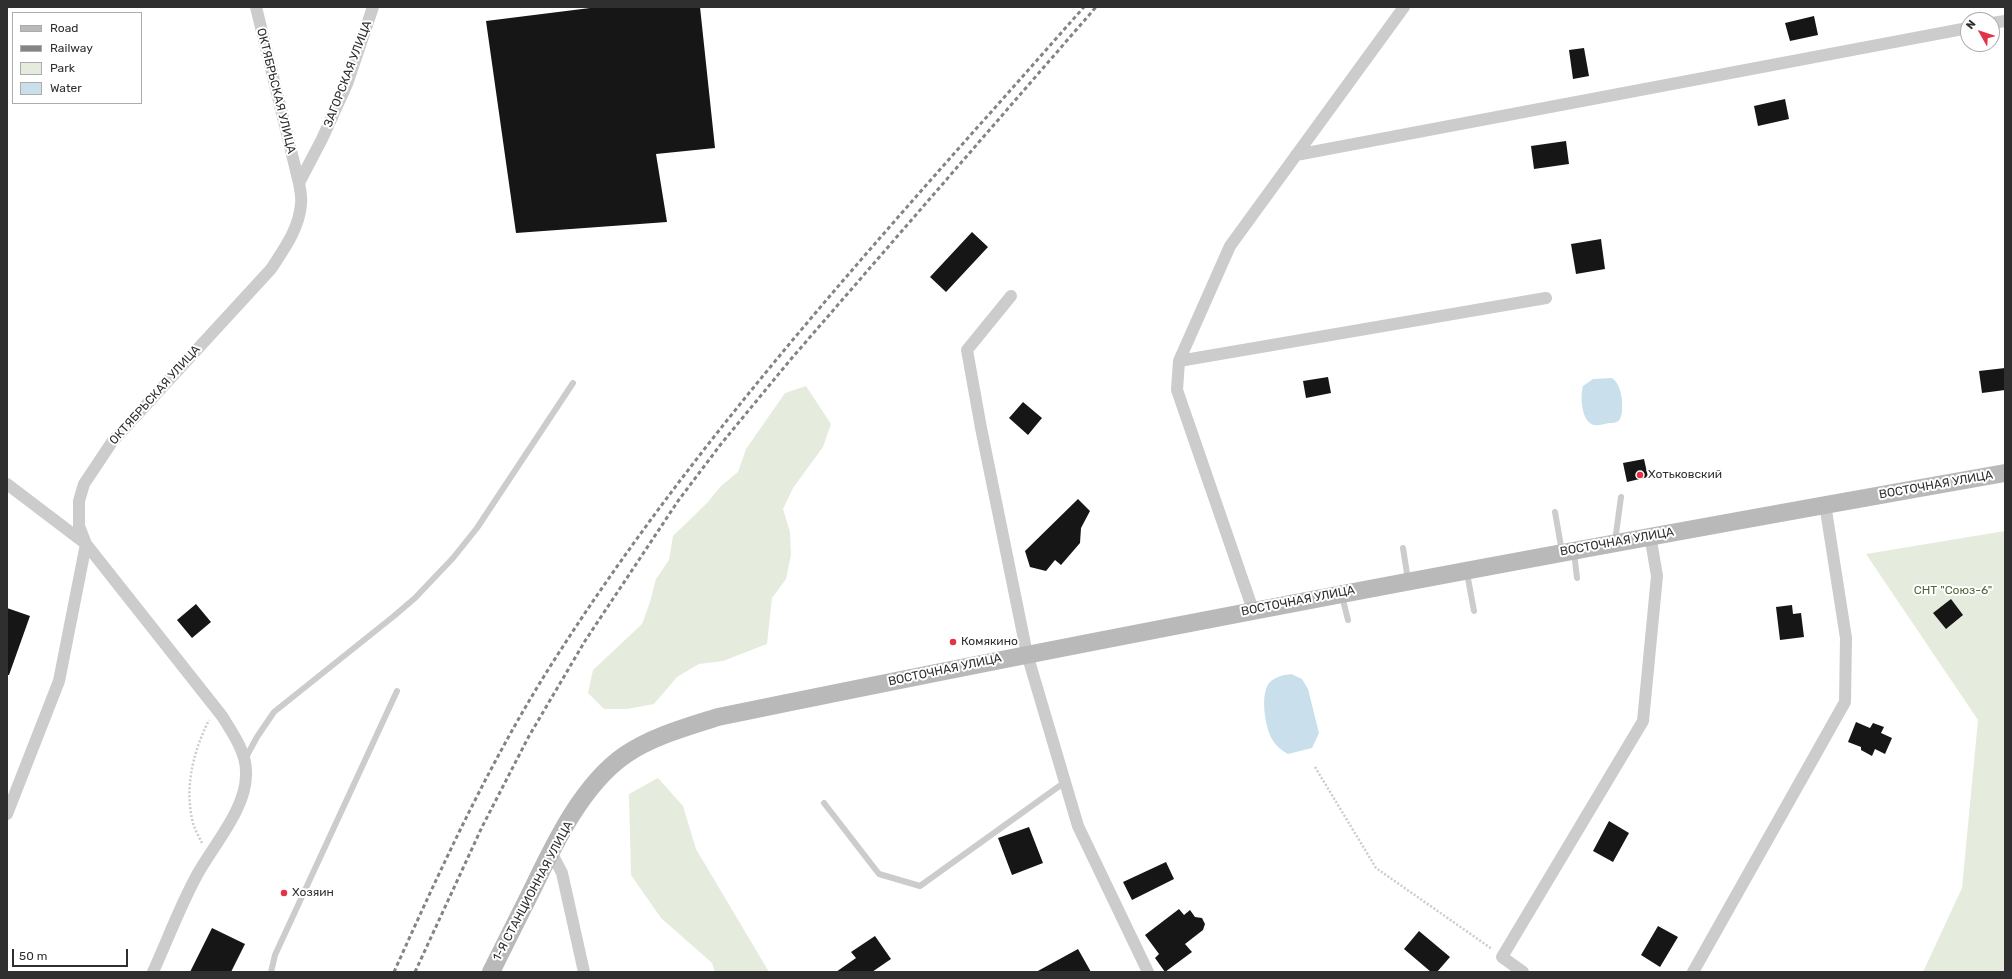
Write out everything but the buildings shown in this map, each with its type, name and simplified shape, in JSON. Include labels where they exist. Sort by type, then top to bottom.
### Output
[{"type":"main road","name":"ВОСТОЧНАЯ УЛИЦА","points":[[605,772],[626,754],[650,741],[718,717],[1027,654],[1342,593],[1615,542],[2005,473]]},
{"type":"main road","name":"1-Я СТАНЦИОННАЯ УЛИЦА","points":[[491,972],[551,852],[582,800],[605,772]]},
{"type":"street","name":"ОКТЯБРЬСКАЯ УЛИЦА","points":[[154,972],[183,903],[240,803],[246,785],[246,770],[244,761],[232,732],[215,707],[86,544],[78,515],[79,502],[84,484],[112,442],[271,269],[287,246],[298,222],[302,203],[299,183],[256,7]]},
{"type":"street","name":"ЗАГОРСКАЯ УЛИЦА","points":[[299,183],[322,139],[346,84],[373,7]]},
{"type":"street","points":[[1253,610],[1177,390],[1179,361],[1230,246],[1404,7]]},
{"type":"street","points":[[1296,154],[1960,30]]},
{"type":"street","points":[[1011,296],[967,350],[980,428],[1027,654],[1078,826],[1148,972]]},
{"type":"street","points":[[1179,361],[1546,298]]},
{"type":"street","points":[[7,484],[86,544],[59,681],[7,814]]},
{"type":"street","points":[[1693,972],[1844,702],[1846,638],[1825,504]]},
{"type":"street","points":[[1523,972],[1502,957],[1643,721],[1656,576],[1650,536]]},
{"type":"street","points":[[551,852],[562,873],[584,972]]},
{"type":"lane","points":[[244,761],[256,737],[274,712],[415,598],[453,558],[477,528],[573,383]]},
{"type":"lane","points":[[1615,542],[1621,497]]},
{"type":"lane","points":[[1556,512],[1577,578]]},
{"type":"lane","points":[[1403,548],[1408,581]]},
{"type":"lane","points":[[1467,570],[1474,611]]},
{"type":"lane","points":[[1342,593],[1348,620]]},
{"type":"lane","points":[[271,972],[275,955],[397,691]]},
{"type":"lane","points":[[824,803],[879,874],[920,886],[1065,782]]},
{"type":"path","points":[[208,857],[193,823],[190,795],[191,765],[201,735],[215,707]]},
{"type":"path","points":[[1315,767],[1376,868],[1502,957]]},
{"type":"green space","points":[[806,386],[831,424],[823,447],[793,488],[783,509],[790,532],[791,555],[786,579],[772,598],[767,644],[723,661],[699,664],[677,677],[654,704],[627,709],[604,709],[588,693],[593,670],[642,624],[656,579],[669,560],[673,536],[707,503],[721,486],[738,472],[746,449],[785,393]]},
{"type":"green space","name":"СНТ \"Союз-6\"","points":[[2005,531],[2005,972],[1923,972],[1962,888],[1978,720],[1866,554]]},
{"type":"green space","points":[[658,778],[683,806],[696,849],[769,972],[715,972],[712,963],[661,918],[631,875],[629,794]]},
{"type":"water","points":[[1612,378],[1618,385],[1621,394],[1621,417],[1615,422],[1594,425],[1586,419],[1582,408],[1583,386],[1593,379]]},
{"type":"water","points":[[1291,674],[1302,679],[1308,689],[1319,733],[1312,748],[1288,754],[1277,746],[1269,733],[1265,718],[1264,701],[1267,686],[1271,681],[1283,675]]},
{"type":"railway","points":[[394,972],[465,820],[504,745],[546,673],[605,584],[668,497],[733,412],[871,248],[1084,7]]},
{"type":"railway","points":[[415,972],[482,827],[529,736],[585,641],[678,501],[721,444],[791,359],[1096,7]]},
{"type":"place","name":"Хотьковский","points":[[1640,475]]},
{"type":"place","name":"Комякино","points":[[953,642]]},
{"type":"place","name":"Хозяин","points":[[284,893]]}]
